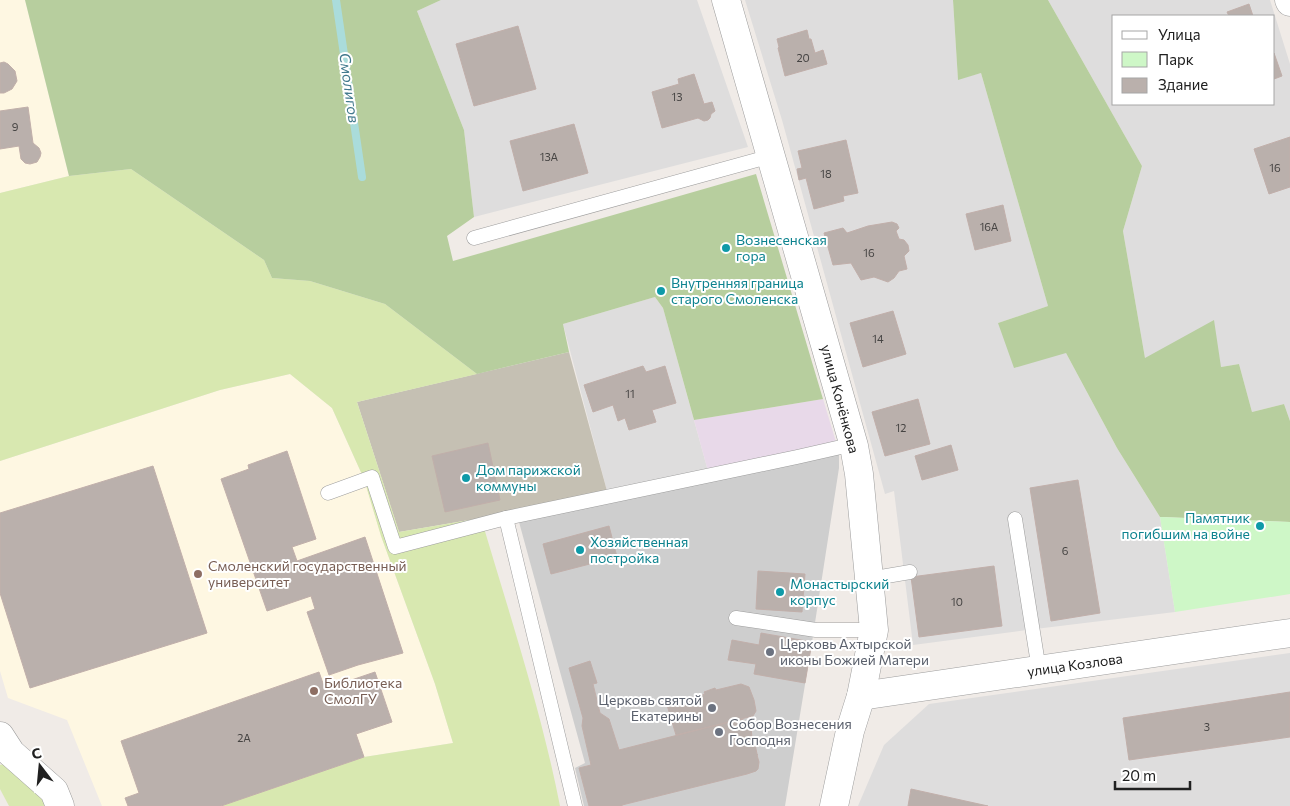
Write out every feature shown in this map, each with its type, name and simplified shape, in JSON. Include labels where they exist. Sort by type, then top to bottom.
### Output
[{"type":"street","name":"улица Конёнкова","points":[[726,0],[854,446],[859,474],[874,630],[861,696],[850,731],[834,806]]},
{"type":"street","name":"улица Козлова","points":[[861,696],[1290,633]]},
{"type":"street","points":[[4,748],[54,791],[60,806]]},
{"type":"lane","points":[[474,238],[771,156]]},
{"type":"lane","points":[[328,493],[372,477],[395,547],[506,518],[797,458],[841,447],[854,446]]},
{"type":"lane","points":[[506,518],[575,806]]},
{"type":"lane","points":[[1015,519],[1039,670]]},
{"type":"lane","points":[[869,580],[910,572]]},
{"type":"lane","points":[[736,618],[816,630],[874,630]]},
{"type":"shaded area","points":[[0,0],[25,0],[69,176],[0,193]]},
{"type":"shaded area","points":[[441,0],[697,0],[748,147],[474,217],[464,130],[417,11]]},
{"type":"shaded area","points":[[745,0],[953,0],[958,79],[981,73],[1048,306],[998,323],[1066,353],[1117,448],[1160,517],[1175,612],[913,645],[894,491],[885,494],[782,120]]},
{"type":"shaded area","points":[[1048,0],[1270,0],[1275,15],[1112,15],[1112,105],[1275,105],[1275,16],[1290,64],[1290,421],[1284,404],[1252,412],[1239,364],[1221,367],[1145,358],[1123,231],[1142,166]]},
{"type":"shaded area","points":[[655,297],[663,308],[708,471],[607,491],[563,324]]},
{"type":"shaded area","points":[[569,352],[607,491],[481,518],[399,532],[357,402]]},
{"type":"shaded area","name":"Смоленский государственный университет","points":[[290,374],[332,408],[364,479],[381,536],[435,684],[453,743],[364,757],[221,806],[102,806],[67,720],[8,698],[0,671],[0,461],[220,390]]},
{"type":"shaded area","points":[[823,399],[836,442],[708,471],[694,420]]},
{"type":"shaded area","points":[[839,452],[839,468],[785,806],[584,806],[575,768],[585,763],[519,522]]},
{"type":"shaded area","points":[[1290,653],[1290,806],[858,806],[884,745],[929,704]]},
{"type":"green space","points":[[25,0],[441,0],[417,11],[464,130],[474,217],[447,236],[453,261],[756,174],[823,399],[694,420],[663,308],[655,297],[563,324],[569,352],[477,374],[385,304],[310,281],[272,278],[264,260],[131,169],[69,176]]},
{"type":"green space","points":[[953,0],[1048,0],[1142,166],[1123,231],[1145,358],[1214,320],[1221,367],[1239,364],[1252,412],[1284,404],[1290,421],[1290,522],[1160,517],[1117,448],[1066,353],[1014,368],[998,323],[1048,306],[981,73],[958,80]]},
{"type":"green space","points":[[131,169],[264,260],[272,278],[310,281],[385,304],[477,374],[357,402],[399,532],[481,518],[544,733],[560,806],[221,806],[364,757],[453,743],[435,684],[381,536],[364,479],[332,408],[290,374],[220,390],[0,461],[0,193],[69,176]]},
{"type":"green space","points":[[1160,517],[1290,522],[1290,594],[1175,612]]},
{"type":"green space","points":[[11,762],[49,806],[9,806],[0,789],[0,765]]},
{"type":"building","points":[[1249,4],[1253,15],[1228,15],[1227,12]]},
{"type":"building","points":[[518,26],[536,89],[474,106],[456,44]]},
{"type":"building","points":[[807,30],[815,53],[823,50],[827,64],[785,76],[777,39]]},
{"type":"building","points":[[1275,56],[1282,76],[1275,79]]},
{"type":"building","points":[[4,62],[15,71],[17,81],[12,89],[0,93],[0,63]]},
{"type":"building","points":[[694,74],[704,104],[712,102],[715,111],[708,120],[704,121],[698,118],[662,128],[652,92],[679,84],[678,79]]},
{"type":"building","points":[[28,107],[33,143],[39,148],[41,153],[37,162],[30,164],[25,163],[21,159],[19,146],[0,149],[0,111]]},
{"type":"building","points":[[574,124],[588,173],[523,191],[510,141]]},
{"type":"building","points":[[1290,137],[1290,187],[1269,194],[1254,149]]},
{"type":"building","points":[[846,140],[858,193],[843,196],[844,201],[814,209],[806,178],[799,180],[797,169],[802,168],[798,151]]},
{"type":"building","points":[[1003,205],[1011,241],[975,250],[966,214]]},
{"type":"building","points":[[892,222],[897,224],[899,228],[896,231],[899,239],[904,240],[908,245],[909,251],[904,256],[907,269],[899,271],[888,282],[874,277],[861,280],[851,263],[833,265],[824,233],[843,228],[847,233],[868,226]]},
{"type":"building","points":[[893,311],[906,354],[863,367],[850,323]]},
{"type":"building","points":[[643,366],[646,372],[665,366],[676,403],[652,410],[656,422],[629,430],[625,418],[618,421],[613,405],[593,412],[584,385]]},
{"type":"building","points":[[918,399],[930,444],[885,456],[872,412]]},
{"type":"building","name":"Дом парижской коммуны","points":[[488,443],[500,500],[445,512],[432,456]]},
{"type":"building","points":[[951,445],[958,470],[922,480],[915,456]]},
{"type":"building","points":[[287,451],[316,539],[292,547],[297,561],[365,537],[403,653],[329,675],[307,612],[315,609],[311,596],[267,611],[221,479],[249,469],[248,465]]},
{"type":"building","points":[[153,466],[207,633],[30,688],[0,593],[0,513]]},
{"type":"building","points":[[1078,480],[1100,613],[1051,621],[1030,488]]},
{"type":"building","name":"Хозяйственная постройка","points":[[609,526],[617,557],[551,574],[543,544]]},
{"type":"building","points":[[994,566],[1002,626],[919,637],[911,577]]},
{"type":"building","name":"Монастырский корпус","points":[[758,571],[805,574],[802,612],[756,609]]},
{"type":"building","name":"Церковь Ахтырской иконы Божией Матери","points":[[761,633],[812,642],[805,683],[754,674],[756,664],[728,660],[732,640],[759,645]]},
{"type":"building","name":"Собор Вознесения Господня","points":[[590,661],[597,683],[593,684],[600,713],[609,719],[619,750],[741,719],[751,727],[752,739],[758,755],[758,769],[747,774],[622,806],[589,806],[579,768],[591,765],[582,726],[583,718],[569,668]]},
{"type":"building","points":[[319,672],[325,689],[375,672],[392,722],[356,734],[364,757],[221,806],[128,806],[125,798],[139,793],[121,741]]},
{"type":"building","name":"Церковь святой Екатерины","points":[[741,684],[749,687],[754,700],[756,711],[753,716],[676,735],[667,705],[705,694],[704,692],[715,688],[716,690]]},
{"type":"building","points":[[1290,692],[1290,737],[1129,760],[1123,718]]},
{"type":"building","points":[[911,789],[988,806],[908,806]]},
{"type":"waterway","name":"Смолигов","points":[[336,0],[362,177]]},
{"type":"place","name":"Вознесенская гора","points":[[726,248]]},
{"type":"place","name":"Внутренняя граница старого Смоленска","points":[[661,291]]},
{"type":"place","name":"Дом парижской коммуны","points":[[466,478]]},
{"type":"place","name":"Памятник погибшим на войне","points":[[1260,526]]},
{"type":"place","name":"Хозяйственная постройка","points":[[580,550]]},
{"type":"place","name":"Смоленский государственный университет","points":[[198,574]]},
{"type":"place","name":"Монастырский корпус","points":[[780,592]]},
{"type":"place","name":"Церковь Ахтырской иконы Божией Матери","points":[[770,652]]},
{"type":"place","name":"Библиотека СмолГУ","points":[[314,691]]},
{"type":"place","name":"Церковь святой Екатерины","points":[[712,708]]},
{"type":"place","name":"Собор Вознесения Господня","points":[[719,732]]}]
